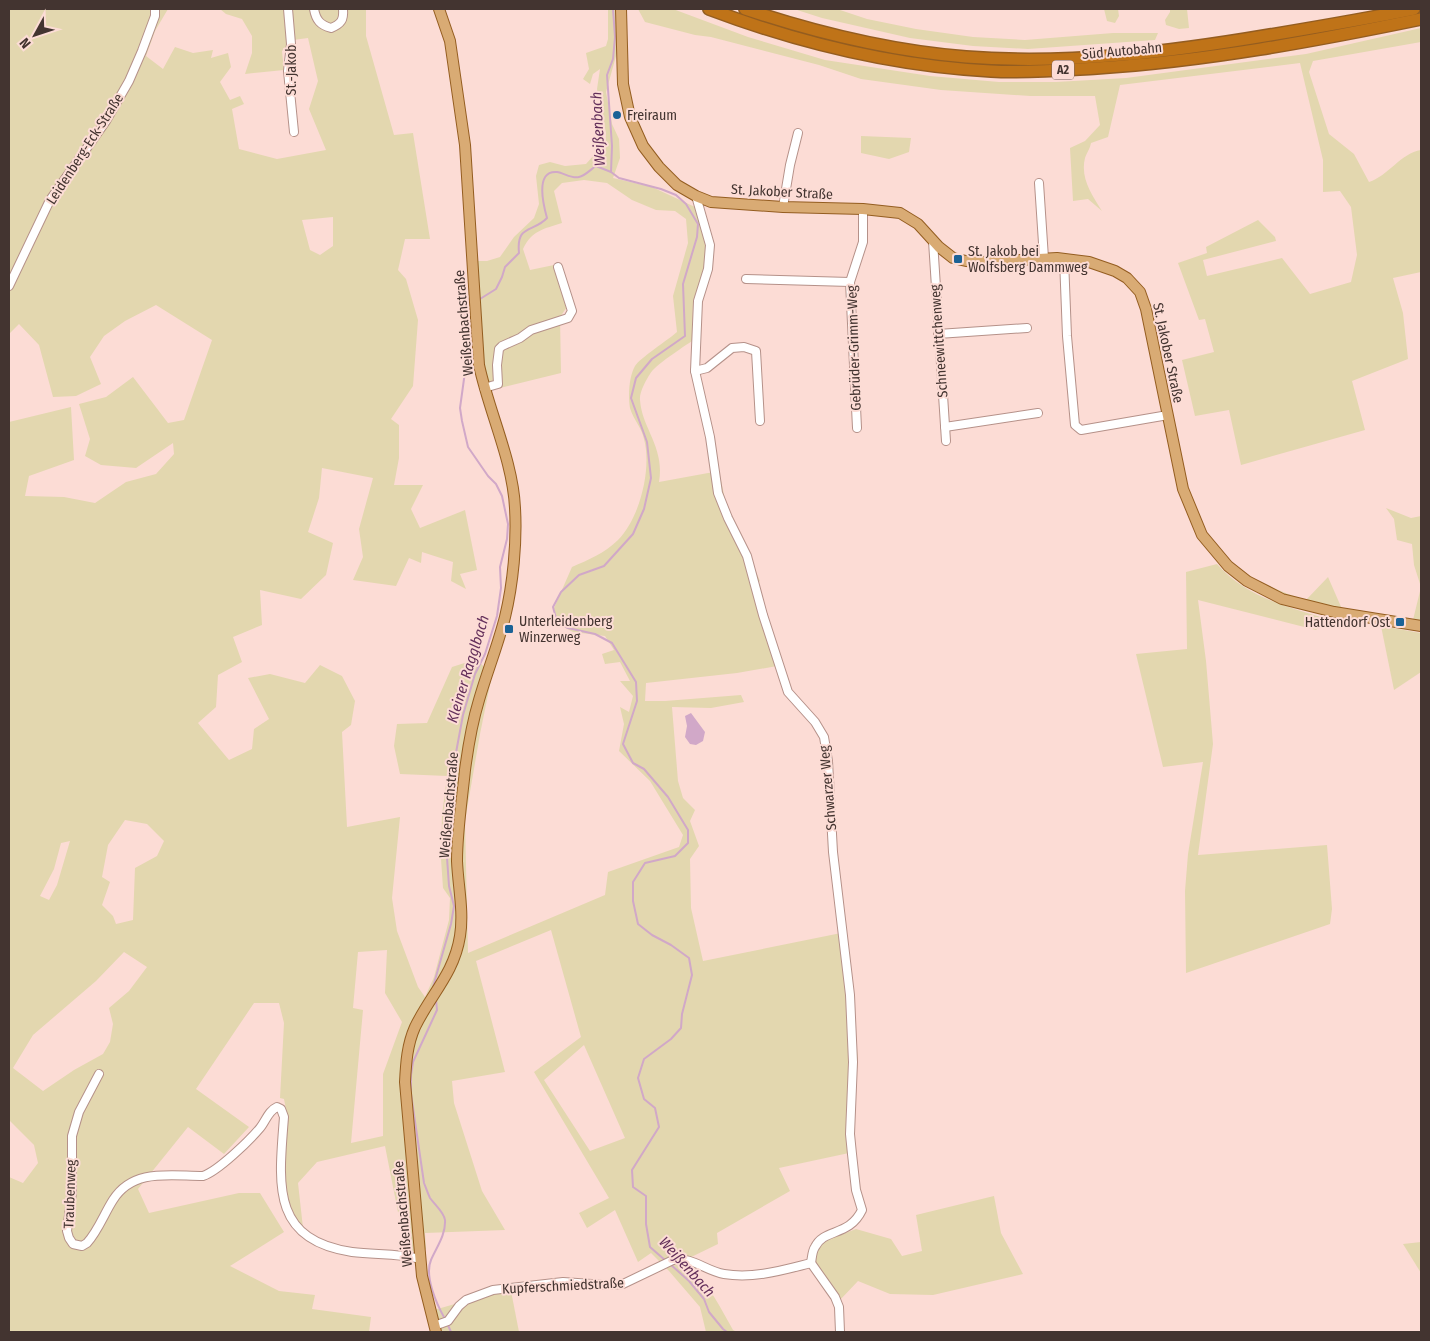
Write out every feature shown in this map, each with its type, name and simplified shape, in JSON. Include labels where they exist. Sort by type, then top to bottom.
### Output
[{"type":"highway","name":"Süd Autobahn","points":[[709,9],[804,41],[853,52],[938,67],[1044,72],[1142,65],[1240,53],[1339,36],[1421,19]]},
{"type":"highway","name":"Süd Autobahn","points":[[745,9],[807,29],[875,45],[965,57],[1046,60],[1093,58],[1189,48],[1414,9]]},
{"type":"main road","name":"Weißenbachstraße","points":[[439,9],[450,41],[465,145],[477,345],[484,388],[512,485],[515,506],[516,542],[505,616],[478,701],[469,744],[460,811],[457,860],[462,915],[458,944],[445,980],[414,1029],[407,1054],[405,1082],[421,1259],[425,1291],[440,1326]]},
{"type":"main road","name":"St. Jakober Straße","points":[[622,9],[623,84],[630,117],[643,146],[659,167],[677,184],[696,196],[711,202],[783,207],[863,209],[900,214],[918,224],[933,241],[953,258],[966,261],[1064,259],[1089,262],[1115,271],[1127,278],[1140,292],[1146,308],[1183,489],[1202,534],[1228,566],[1247,581],[1282,599],[1330,610],[1421,626]]},
{"type":"street","name":"Leidenberg-Eck-Straße","points":[[9,286],[50,200],[106,121],[129,81],[155,16],[155,9]]},
{"type":"street","name":"St.-Jakob","points":[[288,9],[291,44],[288,70],[294,132]]},
{"type":"street","points":[[314,9],[321,25],[331,28],[339,24],[344,17],[343,9]]},
{"type":"street","points":[[783,207],[790,165],[798,134]]},
{"type":"street","points":[[1039,184],[1044,258]]},
{"type":"street","name":"Schwarzer Weg","points":[[696,196],[710,246],[708,269],[698,301],[695,371],[710,437],[718,493],[747,556],[763,615],[788,692],[815,722],[824,737],[828,761],[833,852],[850,995],[853,1062],[850,1134],[856,1190],[862,1210],[853,1223],[845,1229],[823,1237],[816,1244],[812,1263]]},
{"type":"street","name":"Gebrüder-Grimm-Weg","points":[[857,428],[850,282],[863,242],[863,209]]},
{"type":"street","name":"Schneewittchenweg","points":[[933,241],[946,441]]},
{"type":"street","name":"St. Jakober Straße","points":[[1064,259],[1067,336],[1075,425],[1081,430],[1168,415]]},
{"type":"street","points":[[484,388],[498,384],[497,365],[502,346],[520,338],[531,330],[568,318],[572,311],[558,267]]},
{"type":"street","points":[[746,279],[850,282]]},
{"type":"street","points":[[938,334],[1027,328]]},
{"type":"street","points":[[695,371],[707,368],[732,348],[738,346],[756,351],[760,421]]},
{"type":"street","points":[[945,427],[1038,413]]},
{"type":"street","name":"Traubenweg","points":[[99,1074],[79,1112],[72,1136],[72,1192],[67,1230],[68,1238],[73,1244],[82,1246],[87,1243],[114,1198],[128,1184],[140,1178],[202,1176],[209,1174],[260,1128],[272,1109],[277,1107],[281,1109],[284,1117],[280,1173],[282,1196],[294,1225],[312,1239],[331,1248],[369,1254],[401,1254],[421,1259]]},
{"type":"street","name":"Kupferschmiedstraße","points":[[440,1326],[466,1300],[493,1290],[563,1282],[606,1286],[623,1284],[681,1258],[718,1272],[753,1275],[774,1273],[812,1263]]},
{"type":"street","points":[[812,1263],[835,1297],[839,1307],[840,1332]]},
{"type":"shaded area","points":[[9,9],[168,9],[155,31],[146,56],[163,69],[175,47],[193,53],[213,50],[211,58],[228,53],[231,67],[220,82],[230,100],[240,96],[244,104],[232,109],[239,149],[277,159],[326,150],[309,109],[318,81],[308,38],[293,40],[282,51],[284,70],[245,74],[252,53],[252,36],[242,19],[226,14],[220,9],[366,9],[366,36],[394,135],[413,133],[430,239],[405,239],[398,270],[406,279],[418,320],[413,386],[391,419],[399,425],[399,458],[394,485],[423,485],[411,509],[420,528],[465,510],[477,570],[460,574],[466,589],[451,581],[453,562],[422,552],[421,563],[409,558],[396,586],[353,580],[363,557],[359,529],[373,478],[322,468],[319,498],[308,532],[333,543],[326,575],[301,599],[260,590],[262,625],[233,637],[242,662],[218,675],[216,707],[198,723],[229,760],[252,749],[254,729],[269,719],[248,678],[270,674],[305,683],[320,665],[342,676],[355,701],[351,725],[342,732],[347,827],[400,817],[392,898],[397,931],[418,987],[425,997],[434,977],[449,920],[450,898],[443,888],[441,859],[442,815],[447,776],[400,774],[394,746],[397,724],[427,723],[452,667],[477,659],[490,674],[491,680],[465,821],[468,953],[605,895],[608,872],[679,847],[683,835],[650,781],[619,751],[624,724],[620,707],[629,712],[633,696],[620,681],[630,681],[620,662],[605,664],[602,654],[614,650],[605,636],[573,632],[558,624],[554,608],[572,567],[613,545],[626,531],[638,506],[645,478],[646,451],[643,435],[630,408],[630,381],[635,366],[677,332],[673,296],[688,243],[686,219],[675,211],[656,210],[632,200],[607,183],[584,180],[562,183],[554,191],[562,223],[535,234],[523,249],[530,270],[554,265],[567,307],[560,317],[561,373],[488,391],[480,357],[476,261],[487,261],[500,257],[514,237],[534,218],[539,204],[536,176],[539,165],[550,162],[565,166],[586,164],[594,155],[605,152],[606,133],[597,89],[600,69],[593,74],[590,84],[583,79],[589,69],[586,53],[606,46],[608,39],[608,9],[618,9],[618,49],[606,92],[612,124],[619,139],[620,158],[613,178],[652,187],[695,207],[704,230],[706,264],[693,301],[692,341],[653,370],[641,394],[642,410],[659,458],[659,482],[719,471],[726,504],[760,581],[753,587],[777,666],[737,673],[646,683],[645,701],[741,695],[744,702],[711,708],[672,707],[678,781],[683,798],[695,810],[690,821],[699,846],[690,859],[691,908],[703,961],[846,932],[858,1059],[849,1153],[779,1168],[790,1191],[717,1233],[718,1244],[683,1261],[699,1275],[733,1330],[737,1332],[706,1332],[700,1307],[669,1271],[651,1253],[638,1262],[615,1210],[587,1228],[579,1213],[609,1198],[534,1072],[581,1037],[551,930],[476,961],[505,1072],[452,1081],[454,1103],[482,1191],[505,1230],[425,1233],[426,1249],[406,1253],[385,1146],[317,1162],[298,1183],[303,1228],[289,1210],[280,1174],[287,1115],[284,1099],[280,1098],[284,1023],[279,1003],[254,1003],[196,1089],[249,1127],[224,1154],[188,1127],[138,1189],[149,1213],[239,1193],[260,1193],[284,1232],[230,1266],[279,1291],[315,1295],[312,1309],[371,1317],[369,1332],[9,1332],[9,1177],[23,1183],[38,1163],[34,1145],[9,1120],[9,422],[71,407],[74,460],[29,476],[25,496],[64,497],[95,503],[126,482],[156,474],[174,454],[173,443],[136,468],[101,465],[85,456],[90,439],[79,404],[106,397],[133,377],[168,423],[184,420],[212,340],[156,305],[125,321],[104,336],[90,357],[101,384],[76,396],[53,397],[39,345],[19,324],[9,334]],"holes":[[[333,217],[333,246],[320,255],[310,250],[302,220]],[[125,820],[147,824],[164,841],[157,856],[135,868],[133,920],[116,924],[113,916],[102,905],[110,882],[102,877],[108,845]],[[70,841],[57,885],[49,900],[40,896],[54,869],[61,843]],[[387,950],[385,993],[402,1022],[383,1074],[383,1136],[351,1143],[363,1010],[353,1008],[358,952]],[[124,952],[147,967],[129,991],[109,1008],[113,1024],[110,1042],[103,1054],[74,1070],[43,1091],[13,1068],[33,1035],[96,981]],[[584,1045],[625,1138],[590,1151],[544,1080]]]},
{"type":"shaded area","points":[[638,9],[673,9],[748,37],[825,60],[930,76],[999,82],[1056,82],[1126,78],[1306,54],[1421,28],[1421,42],[1313,61],[1309,72],[1329,134],[1354,154],[1369,182],[1382,175],[1407,155],[1421,150],[1421,272],[1393,278],[1403,313],[1408,359],[1352,381],[1365,430],[1241,465],[1229,410],[1195,416],[1182,360],[1214,352],[1205,319],[1199,320],[1178,263],[1207,253],[1206,247],[1258,220],[1275,237],[1276,241],[1203,260],[1207,276],[1282,258],[1310,294],[1351,282],[1357,255],[1351,207],[1340,191],[1323,192],[1323,160],[1300,63],[1120,85],[1108,137],[1091,143],[1084,165],[1088,186],[1102,211],[1088,199],[1073,201],[1070,148],[1085,141],[1100,125],[1095,96],[1030,96],[941,90],[861,79],[819,65],[645,22]]},
{"type":"shaded area","points":[[794,9],[837,9],[867,19],[916,29],[973,37],[1025,40],[1113,33],[1158,33],[1155,40],[1028,49],[973,46],[910,38],[822,18]]},
{"type":"shaded area","points":[[1104,9],[1118,9],[1119,16],[1115,23],[1107,21]]},
{"type":"shaded area","points":[[1170,9],[1187,9],[1189,28],[1179,29],[1166,25],[1165,20]]},
{"type":"shaded area","points":[[861,136],[911,138],[909,152],[889,159],[861,153]]},
{"type":"shaded area","points":[[1386,508],[1411,518],[1421,516],[1421,587],[1414,565],[1412,544],[1397,540],[1394,519]]},
{"type":"shaded area","points":[[1229,561],[1257,581],[1306,600],[1328,577],[1342,609],[1278,595],[1257,584]]},
{"type":"shaded area","points":[[1217,564],[1228,575],[1254,593],[1283,605],[1328,619],[1316,630],[1198,600],[1206,661],[1213,744],[1198,855],[1327,845],[1332,909],[1330,924],[1186,973],[1185,891],[1188,854],[1203,762],[1163,767],[1136,654],[1187,649],[1186,572]]},
{"type":"shaded area","points":[[1421,587],[1421,622],[1413,620]]},
{"type":"shaded area","points":[[1381,626],[1421,633],[1421,672],[1394,690]]},
{"type":"shaded area","points":[[691,713],[705,732],[703,741],[696,745],[690,744],[685,737],[687,726],[685,716]]},
{"type":"shaded area","points":[[994,1196],[1001,1233],[1023,1274],[933,1295],[890,1294],[858,1281],[840,1300],[816,1264],[816,1249],[822,1242],[856,1229],[891,1239],[902,1256],[922,1251],[916,1215]]},
{"type":"shaded area","points":[[1421,1242],[1421,1273],[1403,1244]]},
{"type":"shaded area","points":[[500,1291],[511,1291],[519,1332],[442,1332],[434,1310]]},
{"type":"waterway","name":"Weißenbach","points":[[613,9],[615,37],[613,59],[607,75],[612,146],[611,172],[619,178],[676,195],[686,204],[698,224],[697,237],[683,284],[685,336],[652,359],[636,378],[631,398],[647,442],[651,478],[644,509],[633,534],[604,566],[579,575],[561,592],[553,607],[557,622],[568,628],[595,634],[612,643],[636,682],[637,701],[623,744],[633,763],[644,769],[668,797],[688,830],[688,843],[675,856],[645,863],[633,882],[633,901],[638,924],[689,958],[692,975],[682,1014],[681,1028],[671,1039],[644,1059],[638,1078],[644,1099],[655,1108],[659,1127],[632,1170],[633,1187],[646,1196],[646,1224],[650,1247],[666,1261]]},
{"type":"waterway","name":"Kleiner Ragglbach","points":[[480,299],[496,289],[505,267],[519,253],[520,237],[523,233],[542,223],[547,218],[542,190],[545,177],[550,173],[557,172],[579,177],[596,166],[611,172]]},
{"type":"waterway","name":"Kleiner Ragglbach","points":[[433,987],[451,924],[454,906],[449,886],[445,829],[455,758],[463,715],[475,674],[485,654],[497,616],[501,588],[500,567],[507,539],[508,524],[502,496],[496,484],[488,476],[468,447],[462,421],[460,408],[468,350],[465,316],[467,307]]},
{"type":"waterway","name":"Kleiner Ragglbach","points":[[436,1000],[437,1010],[413,1062],[411,1094],[424,1183],[430,1198],[441,1211],[445,1220],[442,1236],[429,1267],[430,1282],[438,1306],[445,1319]]},
{"type":"waterway","name":"Weißenbach","points":[[670,1264],[689,1281],[704,1299],[709,1312],[727,1332]]},
{"type":"waterway","name":"Kleiner Ragglbach","points":[[447,1323],[451,1332]]},
{"type":"place","name":"Freiraum","points":[[617,115]]},
{"type":"place","name":"St. Jakob bei Wolfsberg Dammweg","points":[[958,259]]},
{"type":"place","name":"Hattendorf Ost","points":[[1400,622]]},
{"type":"place","name":"Unterleidenberg Winzerweg","points":[[509,629]]}]
